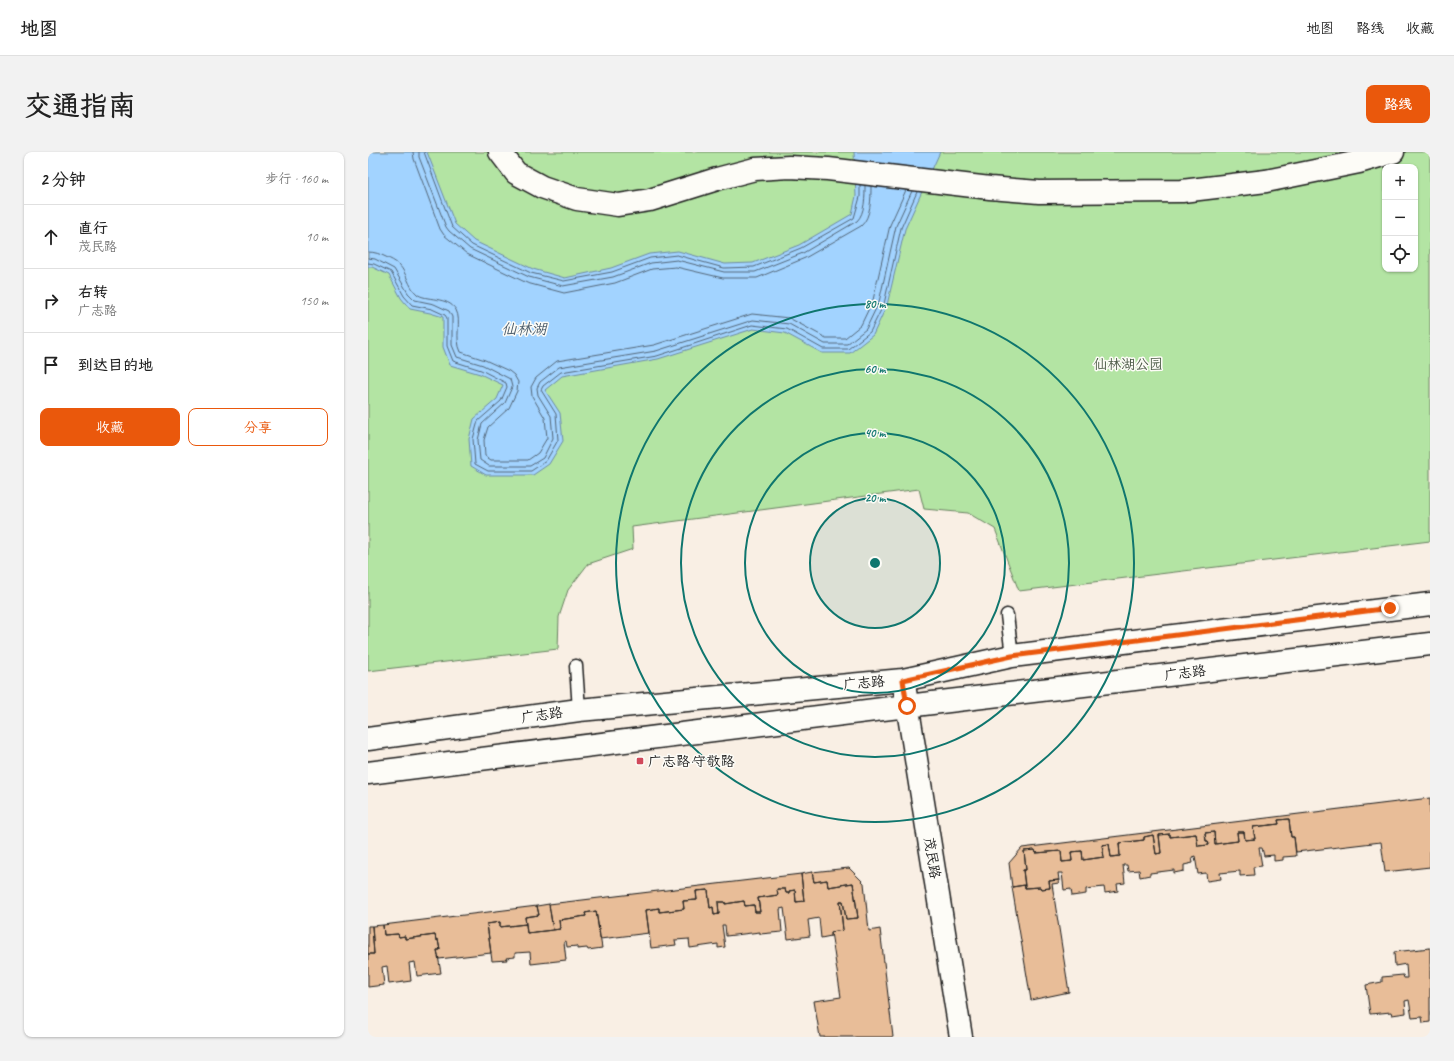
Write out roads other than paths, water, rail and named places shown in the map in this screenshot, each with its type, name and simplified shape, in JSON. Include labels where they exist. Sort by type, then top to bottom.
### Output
[{"type":"street","points":[[500,152],[516,173],[542,187],[578,199],[618,205],[650,200],[754,169],[789,167],[828,169],[950,184],[1039,192],[1182,191],[1266,181],[1359,162],[1393,152]]},
{"type":"street","name":"广志路","points":[[368,739],[579,710],[903,680],[1012,656],[1430,604]]},
{"type":"street","name":"广志路","points":[[368,773],[907,706],[1430,644]]},
{"type":"street","name":"茂民路","points":[[903,680],[961,1037]]},
{"type":"lane","points":[[1007,615],[1012,656]]},
{"type":"lane","points":[[576,666],[579,710]]},
{"type":"water","name":"仙林湖","points":[[368,152],[427,152],[455,224],[474,241],[533,269],[565,278],[611,268],[649,254],[678,251],[725,264],[753,263],[799,245],[852,214],[856,196],[854,152],[940,152],[905,229],[887,305],[873,335],[850,353],[822,353],[785,333],[753,329],[658,359],[562,376],[545,390],[560,413],[563,441],[549,464],[533,475],[486,475],[471,466],[469,439],[474,419],[497,399],[503,385],[480,374],[450,365],[443,347],[443,317],[410,309],[401,298],[389,275],[372,267],[368,267]]},
{"type":"place","name":"广志路·守敬路","points":[[640,761]]},
{"type":"park label","name":"仙林湖公园","points":[[1128,364]]}]
